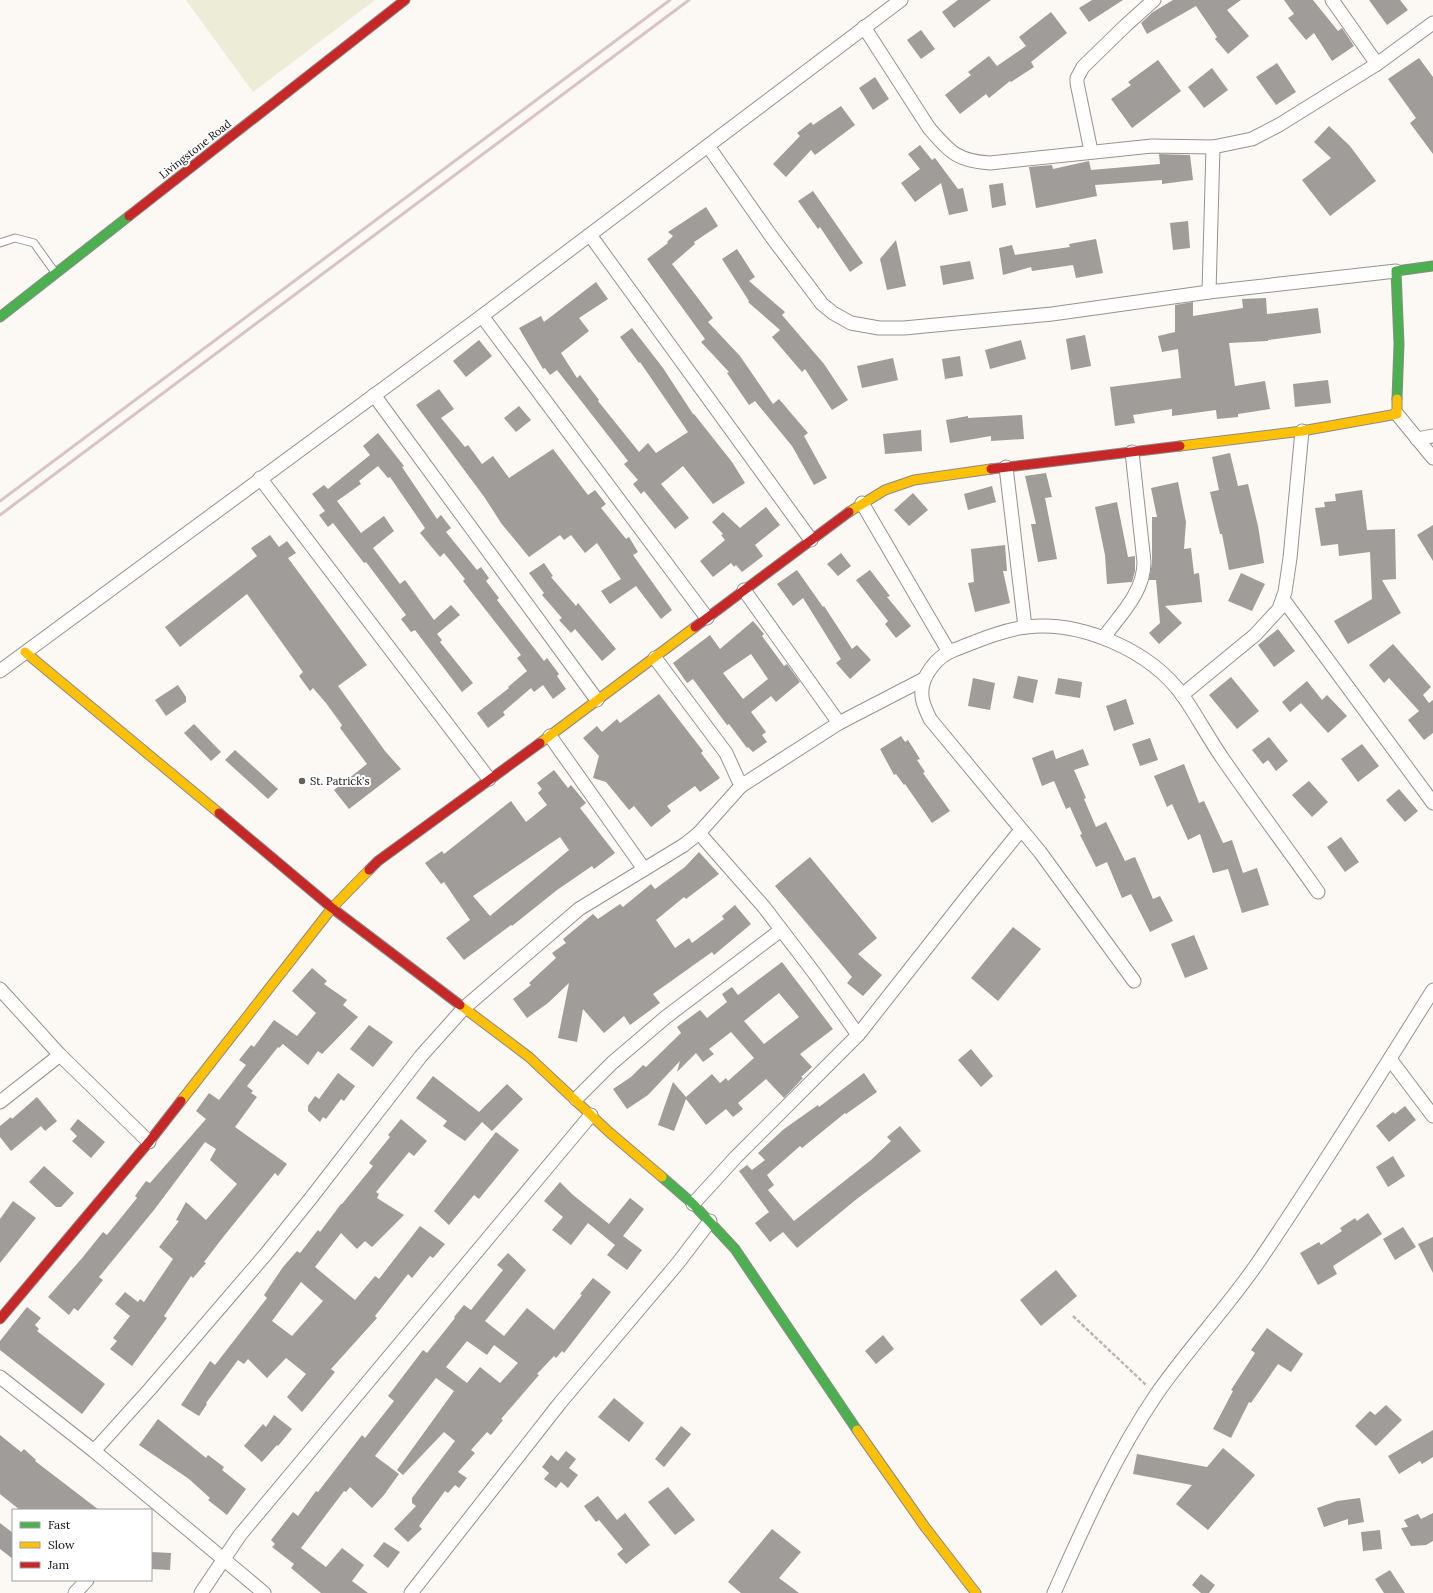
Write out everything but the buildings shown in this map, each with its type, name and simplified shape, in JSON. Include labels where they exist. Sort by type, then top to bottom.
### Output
[{"type":"main road","name":"Livingstone Road","points":[[0,317],[405,0]]},
{"type":"main road","points":[[0,1319],[149,1142],[332,908],[378,861],[550,736],[596,700],[862,503],[886,490],[914,480],[1006,467],[1302,431],[1397,414],[1399,344],[1396,271],[1433,266]]},
{"type":"main road","points":[[25,652],[332,908],[530,1057],[576,1099],[591,1115],[693,1204],[710,1221],[751,1271],[850,1420],[924,1527],[976,1593]]},
{"type":"street","points":[[0,671],[260,478],[482,316],[901,0]]},
{"type":"street","points":[[1091,152],[1077,78],[1083,67],[1129,21],[1154,0]]},
{"type":"street","points":[[1332,0],[1377,64]]},
{"type":"street","points":[[864,27],[929,128],[949,150],[962,159],[990,163],[1152,146],[1213,147],[1252,139],[1280,125],[1377,64],[1433,23]]},
{"type":"street","points":[[708,146],[771,236],[822,304],[833,313],[851,323],[879,328],[904,328],[1052,314],[1209,292],[1396,271]]},
{"type":"street","points":[[1209,292],[1213,147]]},
{"type":"street","points":[[590,235],[812,540]]},
{"type":"street","points":[[482,316],[707,618]]},
{"type":"street","points":[[374,395],[596,700]]},
{"type":"street","points":[[1397,414],[1433,458]]},
{"type":"street","points":[[1182,695],[1255,635],[1275,615],[1283,600],[1290,558],[1302,431]]},
{"type":"street","points":[[1417,439],[1433,436]]},
{"type":"street","points":[[1104,637],[1138,591],[1144,575],[1144,562],[1132,452]]},
{"type":"street","points":[[1006,467],[1026,627]]},
{"type":"street","points":[[260,478],[489,779]]},
{"type":"street","points":[[862,503],[949,652]]},
{"type":"street","points":[[744,590],[839,723]]},
{"type":"street","points":[[1283,600],[1433,802]]},
{"type":"street","points":[[1134,981],[1040,852],[930,719],[922,696],[924,679],[931,667],[949,652],[978,641],[1026,627],[1054,626],[1104,637],[1154,665],[1182,695],[1224,760],[1318,892]]},
{"type":"street","points":[[654,658],[726,754],[741,786]]},
{"type":"street","points":[[94,1451],[160,1378],[257,1265],[421,1056],[464,1008],[579,909],[671,854],[699,833],[741,786],[839,723],[924,679]]},
{"type":"street","points":[[550,736],[644,869]]},
{"type":"street","points":[[693,1204],[736,1157],[858,1035],[1021,830]]},
{"type":"street","points":[[699,833],[781,930],[858,1035]]},
{"type":"street","points":[[576,1099],[612,1063],[666,1017],[781,930]]},
{"type":"street","points":[[0,989],[60,1056],[149,1142]]},
{"type":"street","points":[[1054,1593],[1119,1458],[1156,1394],[1255,1266],[1390,1059],[1433,990]]},
{"type":"street","points":[[0,1102],[60,1056]]},
{"type":"street","points":[[1390,1059],[1433,1116]]},
{"type":"street","points":[[201,1593],[223,1558],[591,1115]]},
{"type":"street","points":[[411,1593],[555,1408],[678,1263],[710,1221]]},
{"type":"street","points":[[0,1377],[94,1451],[151,1506],[223,1558],[264,1593]]},
{"type":"street","points":[[75,1593],[86,1581]]},
{"type":"lane","points":[[0,244],[14,238],[34,243],[55,273]]},
{"type":"path","points":[[1072,1316],[1156,1394]]},
{"type":"green space","points":[[186,0],[375,0],[253,92]]},
{"type":"railway","points":[[0,501],[670,0]]},
{"type":"railway","points":[[0,515],[689,0]]},
{"type":"traffic: fast","points":[[0,317],[129,216]]},
{"type":"traffic: fast","points":[[1397,399],[1399,344],[1396,271],[1433,266]]},
{"type":"traffic: fast","points":[[662,1177],[693,1204],[735,1249],[857,1430]]},
{"type":"traffic: slow","points":[[1180,446],[1302,431],[1397,414],[1397,399]]},
{"type":"traffic: slow","points":[[849,512],[885,490],[914,480],[991,469]]},
{"type":"traffic: slow","points":[[540,743],[695,627]]},
{"type":"traffic: slow","points":[[25,652],[219,813]]},
{"type":"traffic: slow","points":[[181,1101],[332,908],[369,870]]},
{"type":"traffic: slow","points":[[460,1005],[529,1057],[609,1132],[662,1177]]},
{"type":"traffic: slow","points":[[857,1430],[925,1527],[976,1593]]},
{"type":"traffic: jam","points":[[129,216],[405,0]]},
{"type":"traffic: jam","points":[[991,469],[1180,446]]},
{"type":"traffic: jam","points":[[695,627],[849,512]]},
{"type":"traffic: jam","points":[[369,870],[378,861],[540,743]]},
{"type":"traffic: jam","points":[[219,813],[332,908],[460,1005]]},
{"type":"traffic: jam","points":[[0,1319],[149,1142],[181,1101]]},
{"type":"place","name":"St. Patrick's","points":[[302,781]]}]
